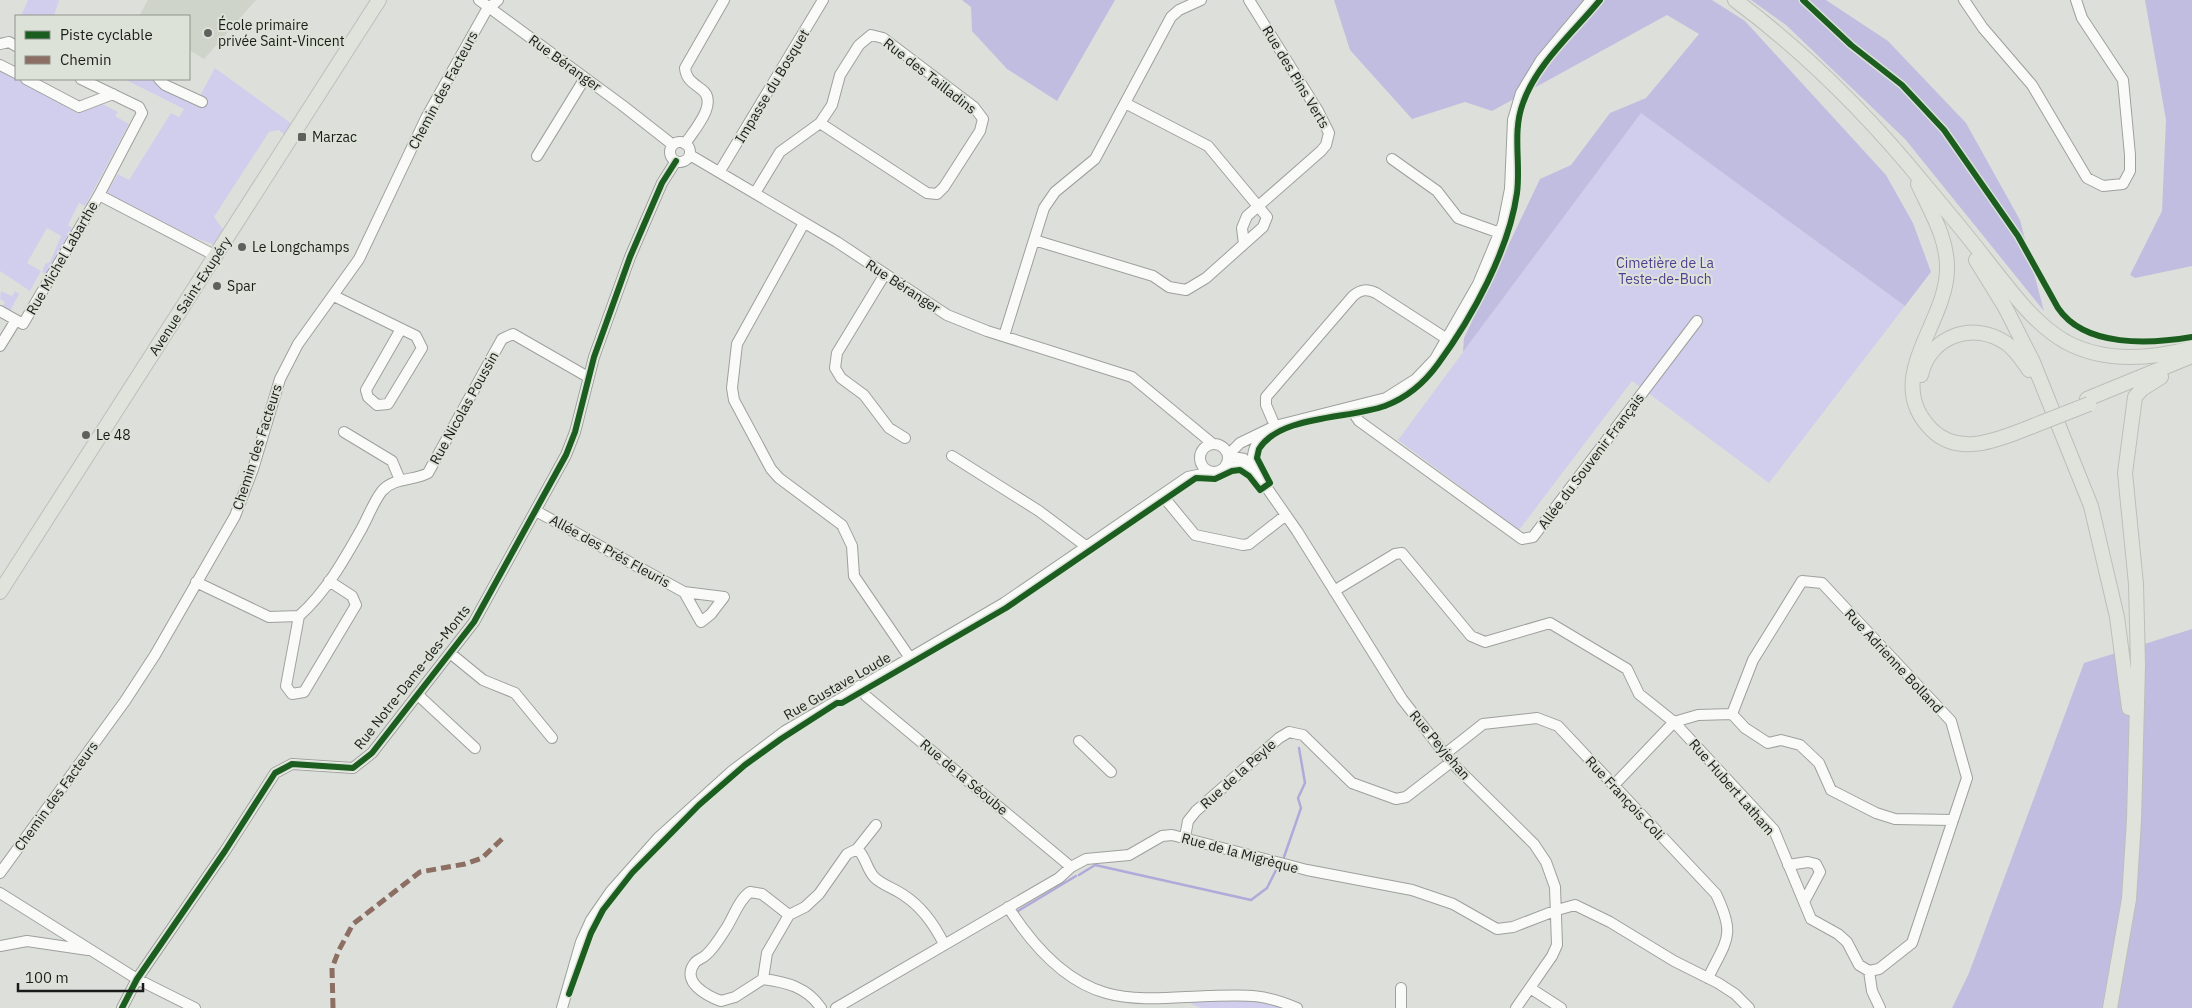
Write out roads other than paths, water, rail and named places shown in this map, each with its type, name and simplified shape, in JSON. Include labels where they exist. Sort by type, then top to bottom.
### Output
[{"type":"main road","name":"Avenue Saint-Exupéry","points":[[0,592],[379,0]]},
{"type":"main road","points":[[1735,0],[1787,42],[1870,120],[1946,210],[2016,298],[2041,324],[2066,342],[2091,352],[2114,356],[2144,357],[2192,348]]},
{"type":"main road","points":[[1909,166],[1944,239],[1946,254],[1945,288],[1912,375],[1914,401],[1921,417],[1936,434],[1957,443],[1986,443],[2032,423],[2161,377],[2192,363]]},
{"type":"main road","points":[[1946,210],[2005,307],[2034,362],[2091,506],[2104,557],[2125,672],[2134,756]]},
{"type":"main road","points":[[2032,423],[1985,436],[1969,437],[1954,434],[1941,427],[1930,416],[1924,404],[1920,378],[1926,360],[1939,344],[1952,336],[1976,332],[1991,336],[2006,343],[2019,355],[2049,402]]},
{"type":"main road","points":[[2088,402],[2192,356]]},
{"type":"main road","points":[[2110,1008],[2129,899],[2134,820],[2134,756],[2138,665],[2136,584],[2125,473],[2134,397],[2142,389],[2161,377]]},
{"type":"street","name":"Rue Béranger","points":[[479,0],[673,145]]},
{"type":"street","name":"Chemin des Facteurs","points":[[0,873],[125,701],[155,655],[235,516],[253,469],[280,380],[298,344],[359,259],[426,118],[490,8],[498,0]]},
{"type":"street","points":[[685,144],[707,108],[708,101],[704,91],[688,80],[685,68],[724,0]]},
{"type":"street","name":"Impasse du Bosquet","points":[[720,171],[823,0]]},
{"type":"street","points":[[1004,336],[1048,200],[1095,159],[1171,17],[1179,10],[1202,0]]},
{"type":"street","name":"Rue des Pins Verts","points":[[1244,244],[1243,221],[1321,151],[1326,145],[1329,133],[1318,111],[1249,0]]},
{"type":"street","points":[[1240,443],[1206,446],[1200,456],[1203,467],[1211,472],[1224,468],[1228,456],[1240,443],[1270,428],[1386,398],[1408,385],[1433,362],[1478,284],[1500,233],[1510,193],[1513,120],[1521,93],[1540,60],[1591,0]]},
{"type":"street","points":[[1964,0],[1983,28],[2032,85],[2086,178],[2103,186],[2123,184],[2130,172],[2130,156],[2122,80],[2082,18],[2076,0]]},
{"type":"street","name":"Rue des Tailladins","points":[[755,193],[780,152],[820,123],[832,105],[840,75],[859,45],[871,35],[883,38],[974,107],[983,119],[980,131],[937,194],[927,193],[820,123]]},
{"type":"street","points":[[0,44],[9,42],[15,45]]},
{"type":"street","points":[[0,65],[15,73]]},
{"type":"street","points":[[537,156],[585,78]]},
{"type":"street","points":[[28,80],[79,107],[113,94]]},
{"type":"street","name":"Rue Michel Labarthe","points":[[0,311],[23,324],[28,318],[99,195],[142,113],[138,107],[83,80]]},
{"type":"street","points":[[160,80],[165,85],[202,102]]},
{"type":"street","points":[[1034,240],[1153,276],[1169,286],[1186,290],[1206,278],[1266,223],[1267,217],[1259,206],[1208,146],[1125,103]]},
{"type":"street","points":[[678,142],[685,144],[689,147],[690,155],[685,161],[676,162],[670,154],[673,145],[678,142]]},
{"type":"street","name":"Rue Béranger","points":[[690,155],[720,171],[837,242],[939,310],[1004,336],[1132,377],[1214,444]]},
{"type":"street","points":[[1392,160],[1437,191],[1458,218],[1500,233]]},
{"type":"street","name":"Rue Notre-Dame-des-Monts","points":[[122,1008],[137,978],[226,851],[275,773],[292,764],[353,768],[372,753],[474,622],[559,472],[570,447],[588,377],[630,257],[662,183],[676,162]]},
{"type":"street","name":"Rue Michel Labarthe","points":[[99,195],[216,256]]},
{"type":"street","points":[[804,223],[737,344],[732,388],[734,400],[771,469],[779,478],[842,525],[852,546],[854,576],[910,658]]},
{"type":"street","points":[[885,274],[836,353],[835,368],[841,378],[864,395],[889,428],[906,438]]},
{"type":"street","points":[[1270,428],[1266,397],[1357,292],[1366,289],[1376,293],[1447,339]]},
{"type":"street","points":[[334,296],[416,336],[422,348],[388,404],[377,405],[368,397],[366,390],[401,329]]},
{"type":"street","points":[[0,346],[16,320]]},
{"type":"street","name":"Allée du Souvenir Français","points":[[1350,408],[1359,421],[1522,539],[1533,537],[1697,321]]},
{"type":"street","name":"Rue Nicolas Poussin","points":[[300,616],[318,600],[383,490],[400,480],[418,479],[428,473],[502,339],[513,334],[588,377]]},
{"type":"street","name":"Rue Béranger","points":[[1180,417],[1196,440],[1200,456]]},
{"type":"street","name":"Rue Peyjehan","points":[[1262,482],[1252,457],[1257,443],[1270,428]]},
{"type":"street","points":[[344,432],[392,462],[400,480]]},
{"type":"street","points":[[1214,444],[1224,447],[1228,456]]},
{"type":"street","points":[[952,456],[1039,511],[1087,548]]},
{"type":"street","name":"Rue Gustave Loude","points":[[1188,478],[1200,456]]},
{"type":"street","name":"Rue Peyjehan","points":[[1228,456],[1239,457],[1248,462],[1286,515],[1399,694],[1448,758],[1537,848],[1552,876],[1557,910],[1558,936],[1556,949],[1516,1008]]},
{"type":"street","name":"Rue Peyjehan","points":[[1224,468],[1234,466],[1245,468],[1262,482]]},
{"type":"street","name":"Rue Gustave Loude","points":[[562,1008],[576,954],[591,920],[629,869],[696,802],[742,762],[775,737],[859,686],[1004,603],[1188,478],[1211,472]]},
{"type":"street","points":[[1162,496],[1194,534],[1243,545],[1250,544],[1286,515]]},
{"type":"street","name":"Allée des Prés Fleuris","points":[[536,511],[684,592]]},
{"type":"street","name":"Rue Hubert Latham","points":[[1334,591],[1395,554],[1402,553],[1471,636],[1485,642],[1550,623],[1627,669],[1639,694],[1674,722],[1774,830],[1811,919],[1838,934],[1847,942],[1858,965],[1869,971]]},
{"type":"street","points":[[196,582],[269,618],[300,616],[286,686],[292,694],[304,692],[356,605],[352,596],[329,581]]},
{"type":"street","name":"Rue Adrienne Bolland","points":[[1732,714],[1753,660],[1802,582],[1822,583],[1951,721],[1966,778],[1953,820],[1912,943],[1879,969],[1869,971]]},
{"type":"street","points":[[450,653],[483,680],[515,693],[552,738]]},
{"type":"street","name":"Rue de la Séoube","points":[[859,686],[866,696],[1071,867]]},
{"type":"street","points":[[418,695],[475,748]]},
{"type":"street","points":[[1614,786],[1674,722],[1698,714],[1732,714],[1745,728],[1768,743],[1781,740],[1800,745],[1819,763],[1831,790],[1876,813],[1895,819],[1953,820]]},
{"type":"street","name":"Rue François Coli","points":[[1448,758],[1484,724],[1537,718],[1558,726],[1716,894],[1726,915],[1728,936],[1708,978]]},
{"type":"street","name":"Rue de la Peyle","points":[[1185,837],[1188,821],[1196,811],[1279,738],[1289,732],[1303,735],[1352,783],[1396,799],[1406,797],[1448,758]]},
{"type":"street","points":[[1079,741],[1111,772]]},
{"type":"street","points":[[763,979],[767,953],[789,915],[805,907],[819,894],[847,854],[857,849],[876,825]]},
{"type":"street","name":"Rue de la Migrèque","points":[[839,1007],[1059,878],[1071,867],[1086,859],[1129,855],[1162,836],[1185,837],[1307,870],[1412,890],[1453,904],[1497,929],[1513,927],[1571,906],[1579,907],[1610,922],[1674,961],[1735,994],[1749,1008]]},
{"type":"street","points":[[857,849],[862,853],[867,867],[875,878],[904,895],[928,916],[944,944]]},
{"type":"street","points":[[1788,865],[1808,862],[1816,864],[1820,872],[1804,902]]},
{"type":"street","points":[[789,915],[762,894],[750,892],[743,898],[726,930],[706,955],[695,961],[690,972],[692,981],[698,988],[721,1001],[735,997],[763,979],[791,984],[815,999],[821,1008]]},
{"type":"street","points":[[0,893],[137,978],[196,1008]]},
{"type":"street","points":[[1008,907],[1027,937],[1042,952],[1068,974],[1107,994],[1142,997],[1256,994],[1276,999],[1296,1008]]},
{"type":"street","points":[[0,946],[27,942],[93,951]]},
{"type":"street","points":[[1869,971],[1872,991],[1880,1008]]},
{"type":"street","points":[[1401,988],[1401,1008]]},
{"type":"street","points":[[1530,988],[1561,1008]]},
{"type":"waterway","points":[[1284,857],[1301,808],[1298,798],[1305,783],[1299,748]]},
{"type":"waterway","points":[[1079,875],[1095,865],[1251,900],[1267,888],[1276,870]]},
{"type":"waterway","points":[[1018,911],[1076,876]]},
{"type":"place","name":"École primaire privée Saint-Vincent","points":[[208,33]]},
{"type":"place","name":"Marzac","points":[[302,137]]},
{"type":"place","name":"Le Longchamps","points":[[242,247]]},
{"type":"place","name":"Spar","points":[[217,286]]},
{"type":"place","name":"Le 48","points":[[86,435]]},
{"type":"park label","name":"Cimetière de La Teste-de-Buch","points":[[1665,272]]}]
